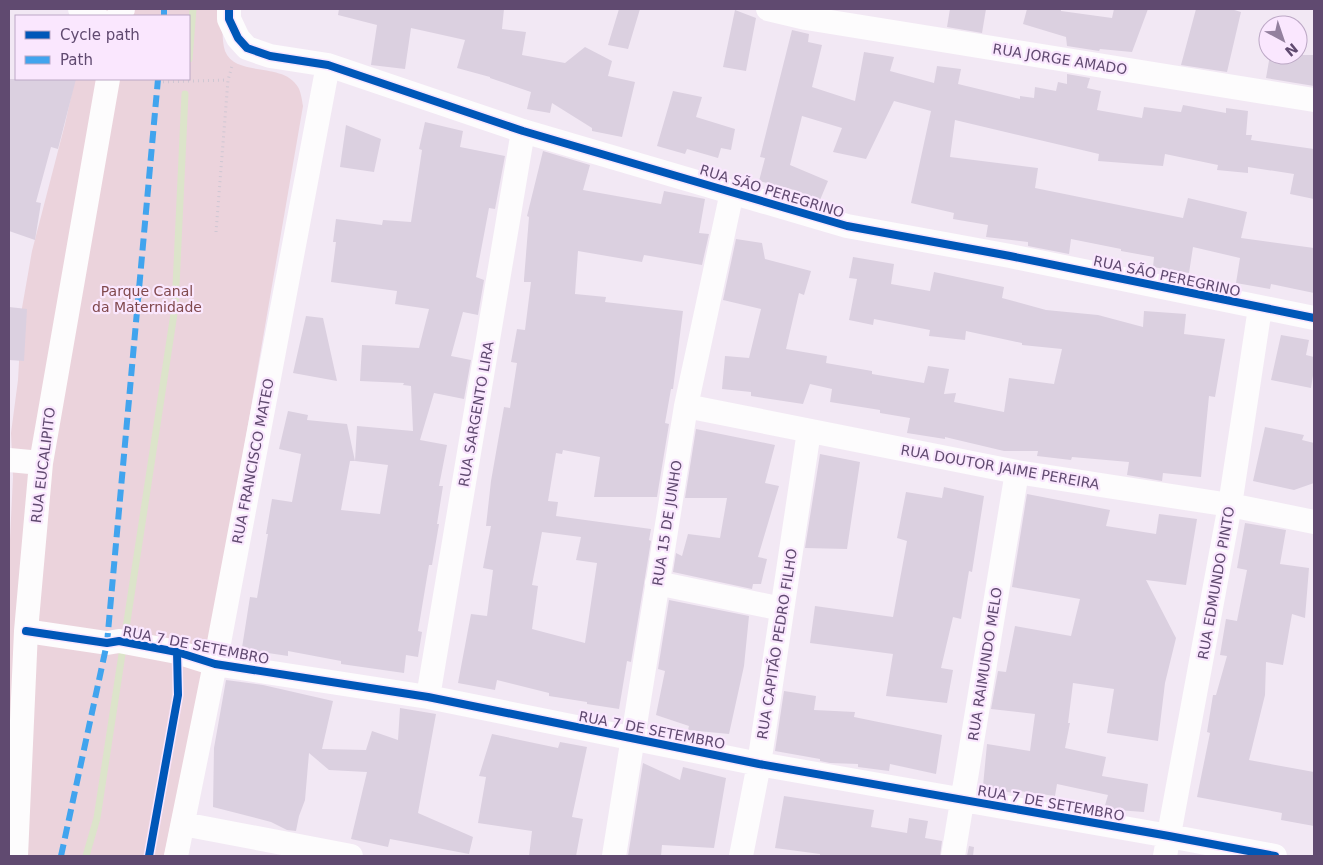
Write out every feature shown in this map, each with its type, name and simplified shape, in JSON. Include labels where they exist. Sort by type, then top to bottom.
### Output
[{"type":"street","points":[[80,9],[92,12],[95,15]]},
{"type":"street","points":[[229,9],[229,19],[238,38]]},
{"type":"street","name":"RUA JORGE AMADO","points":[[768,9],[807,13],[1314,100]]},
{"type":"street","name":"RUA SÃO PEREGRINO","points":[[238,38],[247,48],[270,56],[328,66],[523,131],[847,226],[1010,256],[1314,318]]},
{"type":"street","name":"RUA FRANCISCO MATEO","points":[[176,856],[328,66]]},
{"type":"street","name":"RUA EUCALIPITO","points":[[16,856],[26,630],[41,463],[108,80]]},
{"type":"street","name":"RUA SARGENTO LIRA","points":[[428,697],[523,131]]},
{"type":"street","name":"RUA 15 DE JUNHO","points":[[614,856],[686,406],[732,192]]},
{"type":"street","name":"RUA EDMUNDO PINTO","points":[[1167,846],[1230,504],[1260,308]]},
{"type":"street","name":"RUA DOUTOR JAIME PEREIRA","points":[[686,406],[1017,472],[1230,504],[1314,522]]},
{"type":"street","name":"RUA CAPITÃO PEDRO FILHO","points":[[741,856],[759,764],[809,431]]},
{"type":"street","points":[[9,460],[41,463]]},
{"type":"street","name":"RUA RAIMUNDO MELO","points":[[953,856],[1017,472]]},
{"type":"street","points":[[657,583],[782,609]]},
{"type":"street","name":"RUA 7 DE SETEMBRO","points":[[26,630],[107,643],[118,642],[177,652],[214,664],[428,697],[759,764],[963,800],[1167,846],[1275,856]]},
{"type":"street","points":[[183,824],[351,856]]},
{"type":"path","points":[[216,232],[228,80],[238,38]]},
{"type":"path","points":[[158,82],[228,80]]},
{"type":"green space","name":"Parque Canal da Maternidade","points":[[95,9],[224,9],[223,41],[225,51],[231,59],[239,64],[282,74],[291,79],[299,89],[303,106],[219,593],[164,856],[9,856],[9,560],[13,477],[11,433],[18,380],[22,308],[32,251],[75,80],[190,80],[190,15],[93,15]]},
{"type":"building","points":[[339,9],[504,9],[502,29],[526,32],[522,55],[565,63],[585,47],[612,61],[608,76],[635,82],[622,137],[592,131],[592,128],[552,103],[550,113],[527,109],[531,92],[490,77],[457,68],[465,40],[411,28],[405,69],[371,65],[377,25],[338,15]]},
{"type":"building","points":[[619,9],[640,9],[628,49],[608,45]]},
{"type":"building","points":[[950,9],[986,9],[982,33],[947,27]]},
{"type":"building","points":[[1027,9],[1061,9],[1061,11],[1112,18],[1114,9],[1148,9],[1132,52],[1100,49],[1099,51],[1067,46],[1066,37],[1023,24]]},
{"type":"building","points":[[1196,9],[1231,9],[1241,12],[1227,72],[1181,65]]},
{"type":"building","points":[[735,10],[756,18],[746,71],[723,67]]},
{"type":"building","points":[[792,30],[809,34],[808,42],[822,45],[812,87],[855,101],[864,52],[894,57],[890,71],[934,83],[937,66],[961,69],[958,84],[1020,99],[1020,96],[1034,98],[1035,87],[1056,91],[1058,82],[1067,84],[1067,74],[1090,78],[1087,88],[1101,91],[1097,110],[1142,118],[1144,107],[1181,112],[1183,105],[1226,113],[1226,108],[1248,111],[1246,135],[1252,135],[1251,140],[1314,149],[1314,199],[1290,194],[1294,174],[1248,167],[1248,173],[1217,170],[1218,165],[1165,154],[1163,166],[1098,161],[1099,154],[955,120],[950,157],[1038,168],[1035,188],[1183,218],[1188,198],[1247,212],[1241,238],[1314,248],[1314,293],[1271,284],[1270,289],[1236,283],[1240,258],[1193,247],[1189,273],[1153,267],[1154,257],[1071,239],[1069,254],[1028,246],[1028,242],[986,237],[988,225],[953,219],[954,213],[911,203],[931,111],[894,101],[866,159],[833,152],[842,128],[802,116],[790,165],[828,181],[820,200],[791,189],[759,181],[765,158],[760,157]]},
{"type":"building","points":[[1308,55],[1314,55],[1314,86],[1266,78],[1268,65],[1308,65]]},
{"type":"building","points":[[9,79],[76,80],[58,149],[51,147],[36,202],[41,203],[35,240],[9,231]]},
{"type":"building","points":[[673,91],[702,97],[696,117],[735,129],[731,150],[721,148],[718,158],[687,149],[685,154],[657,146]]},
{"type":"building","points":[[425,122],[463,131],[460,147],[505,156],[495,209],[489,208],[476,277],[484,280],[478,315],[463,312],[451,356],[471,360],[464,399],[434,393],[420,440],[447,445],[439,486],[443,486],[437,524],[439,524],[432,565],[429,565],[418,631],[422,632],[418,657],[406,655],[404,673],[341,664],[341,661],[288,651],[288,656],[268,653],[267,658],[241,654],[250,597],[257,598],[272,499],[292,502],[301,454],[279,449],[288,411],[308,415],[307,420],[347,424],[355,461],[357,426],[413,431],[411,386],[403,385],[404,383],[360,381],[362,345],[419,348],[429,309],[395,304],[397,291],[331,282],[336,242],[333,242],[336,219],[382,225],[383,220],[411,222],[422,150],[419,149]],"holes":[[[350,461],[388,465],[380,514],[341,510]]]},
{"type":"building","points":[[346,125],[381,139],[374,172],[340,167]]},
{"type":"building","points":[[543,151],[590,165],[583,190],[661,204],[664,191],[705,199],[699,233],[709,234],[702,265],[644,255],[642,262],[578,251],[575,294],[606,297],[605,302],[683,311],[673,389],[671,389],[665,423],[669,424],[657,497],[594,497],[600,457],[563,450],[562,454],[556,453],[548,501],[558,502],[556,516],[651,529],[649,540],[651,541],[631,662],[627,661],[619,709],[549,696],[549,693],[497,680],[495,690],[458,683],[471,614],[487,616],[493,570],[483,568],[491,526],[486,526],[491,481],[504,407],[510,408],[517,363],[511,362],[517,329],[525,330],[531,282],[524,282],[529,217],[527,216]],"holes":[[[542,532],[581,537],[576,560],[597,563],[585,643],[532,629],[538,586],[532,585]]]},
{"type":"building","points":[[736,239],[762,243],[765,259],[811,271],[804,295],[799,293],[786,349],[827,356],[826,363],[872,371],[872,374],[924,383],[928,366],[949,369],[944,394],[956,393],[954,402],[1004,412],[1009,378],[1054,384],[1062,349],[1022,345],[1022,343],[966,331],[965,340],[929,336],[930,330],[874,319],[873,325],[849,320],[857,279],[849,278],[853,257],[894,264],[891,284],[930,291],[934,272],[1004,287],[1002,298],[1046,310],[1098,315],[1143,327],[1144,311],[1186,314],[1184,334],[1225,339],[1215,397],[1209,396],[1201,477],[1163,473],[1162,481],[1127,475],[1129,462],[1072,457],[1071,460],[1037,456],[1038,451],[1004,451],[945,437],[945,439],[907,433],[910,418],[880,413],[880,410],[830,402],[832,389],[810,384],[803,404],[751,396],[751,392],[722,389],[725,356],[749,358],[761,309],[723,300]]},
{"type":"building","points":[[9,307],[27,309],[24,361],[9,360]]},
{"type":"building","points":[[306,316],[323,318],[337,381],[293,373]]},
{"type":"building","points":[[1281,335],[1309,340],[1306,355],[1314,357],[1311,388],[1271,380]]},
{"type":"building","points":[[1265,427],[1304,435],[1302,440],[1314,443],[1314,483],[1294,490],[1253,481]]},
{"type":"building","points":[[696,429],[775,445],[765,483],[779,486],[758,557],[767,559],[761,584],[753,584],[752,589],[673,572],[676,553],[682,556],[688,534],[720,538],[727,498],[685,498]]},
{"type":"building","points":[[820,454],[860,462],[847,549],[805,548]]},
{"type":"building","points":[[944,487],[984,496],[972,572],[969,571],[961,619],[953,617],[941,668],[953,670],[947,703],[886,696],[893,654],[810,643],[815,606],[893,617],[907,541],[897,538],[906,492],[942,498]]},
{"type":"building","points":[[1027,494],[1110,510],[1106,526],[1156,534],[1159,514],[1197,519],[1186,585],[1146,580],[1176,638],[1165,683],[1158,741],[1107,733],[1114,689],[1073,683],[1068,723],[1070,723],[1065,748],[1106,757],[1102,776],[1148,784],[1144,812],[1104,809],[1108,795],[1057,784],[1055,796],[1012,790],[1012,793],[983,786],[987,744],[1030,751],[1035,714],[991,709],[998,671],[1006,672],[1015,626],[1071,636],[1080,599],[1012,587]]},
{"type":"building","points":[[1245,523],[1286,530],[1280,564],[1309,568],[1305,618],[1292,614],[1283,665],[1266,662],[1265,695],[1249,760],[1314,772],[1314,826],[1281,820],[1282,813],[1197,797],[1210,733],[1207,732],[1213,695],[1216,695],[1227,656],[1220,655],[1226,619],[1237,621],[1247,570],[1237,568]]},
{"type":"building","points":[[669,600],[749,616],[744,666],[729,734],[688,730],[689,726],[656,715],[665,671],[658,669]]},
{"type":"building","points":[[226,680],[263,685],[333,701],[322,749],[366,750],[372,731],[398,740],[400,708],[436,714],[418,813],[473,837],[469,854],[390,839],[388,847],[351,839],[367,772],[329,770],[309,753],[305,800],[296,831],[287,830],[271,822],[213,807],[214,748]]},
{"type":"building","points":[[784,691],[816,696],[814,710],[855,712],[854,717],[942,735],[936,774],[890,764],[889,771],[858,767],[858,764],[830,763],[820,761],[820,759],[775,751]]},
{"type":"building","points":[[492,734],[558,748],[560,742],[587,747],[572,817],[583,819],[576,856],[529,856],[532,831],[478,823],[486,777],[479,776]]},
{"type":"building","points":[[643,763],[680,780],[683,767],[726,778],[714,848],[662,845],[661,856],[628,856]]},
{"type":"building","points":[[784,796],[874,810],[871,827],[907,833],[909,818],[928,821],[925,838],[942,841],[940,856],[820,856],[820,854],[775,848]]},
{"type":"building","points":[[969,846],[974,847],[973,856],[967,856]]},
{"type":"waterway","points":[[190,46],[193,9]]},
{"type":"waterway","points":[[86,856],[97,818],[175,307],[185,94]]},
{"type":"marked path","points":[[164,9],[164,15]]},
{"type":"marked path","points":[[61,856],[107,643],[158,80]]},
{"type":"cycle path","points":[[229,9],[229,19],[238,38],[247,48],[270,56],[328,65],[523,131],[847,226],[1010,256],[1314,318]]},
{"type":"cycle path","points":[[26,631],[107,643],[119,641],[177,652],[215,664],[428,697],[759,764],[1275,856]]},
{"type":"cycle path","points":[[149,856],[178,695],[177,652]]}]
